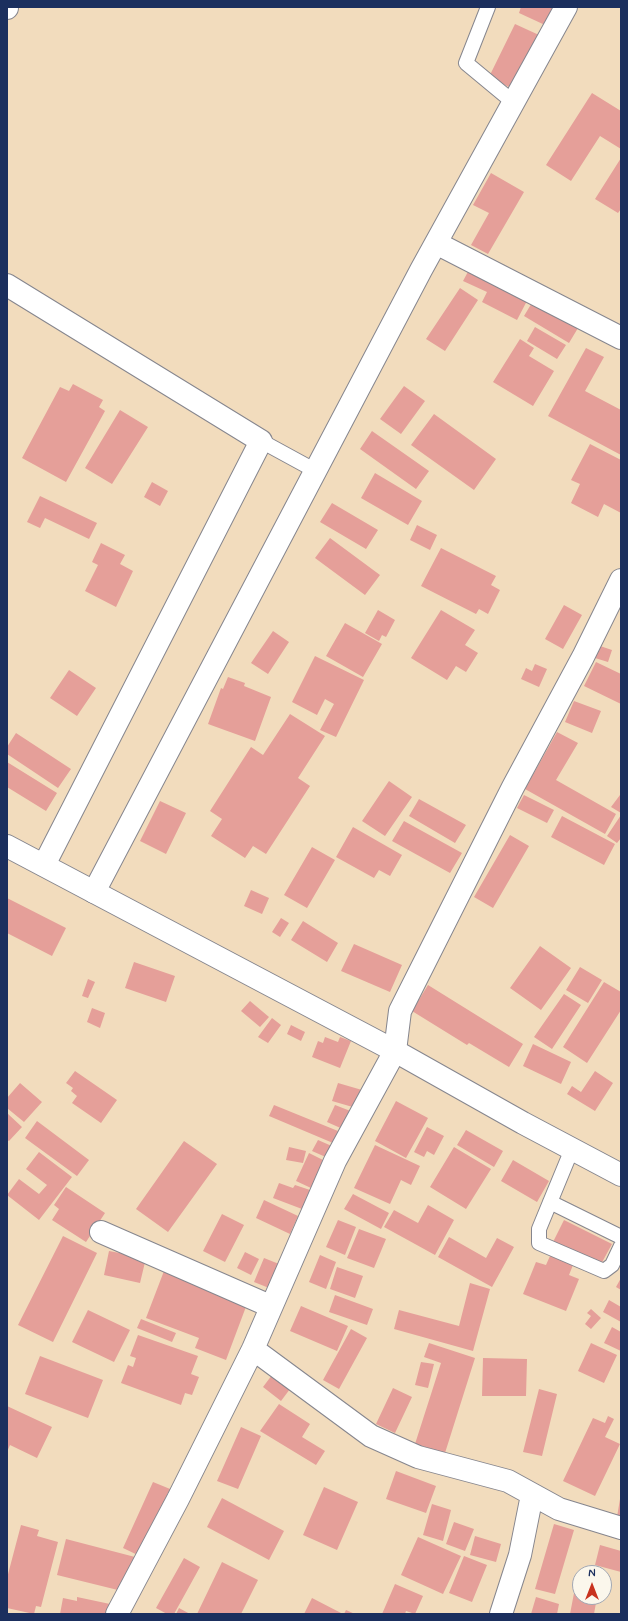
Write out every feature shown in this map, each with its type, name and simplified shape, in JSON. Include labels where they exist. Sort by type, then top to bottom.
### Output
[{"type":"street","points":[[94,892],[436,243],[566,7]]},
{"type":"street","points":[[436,243],[621,338]]},
{"type":"street","points":[[7,285],[261,441],[44,865]]},
{"type":"street","points":[[117,1614],[178,1498],[253,1349],[270,1306],[335,1161],[395,1051],[400,1011],[513,787],[583,657],[621,580]]},
{"type":"street","points":[[7,846],[395,1051],[621,1175]]},
{"type":"street","points":[[101,1232],[270,1306]]},
{"type":"street","points":[[253,1349],[371,1436],[418,1457],[508,1481],[560,1509],[621,1528]]},
{"type":"street","points":[[501,1614],[520,1555],[532,1495]]},
{"type":"lane","points":[[488,7],[466,63],[513,102]]},
{"type":"lane","points":[[261,441],[316,471]]},
{"type":"lane","points":[[572,1149],[539,1229],[539,1243],[604,1271],[612,1266],[621,1246]]},
{"type":"lane","points":[[550,1202],[621,1237]]},
{"type":"building","points":[[521,7],[553,7],[545,25],[519,13]]},
{"type":"building","points":[[515,24],[539,35],[513,89],[489,77]]},
{"type":"building","points":[[592,93],[621,111],[621,149],[600,136],[571,181],[546,165]]},
{"type":"building","points":[[621,158],[621,209],[618,213],[595,199]]},
{"type":"building","points":[[491,173],[524,192],[488,254],[471,245],[489,213],[473,205]]},
{"type":"building","points":[[470,268],[529,297],[517,320],[482,302],[487,292],[463,281]]},
{"type":"building","points":[[460,288],[478,300],[445,351],[426,339]]},
{"type":"building","points":[[533,301],[578,328],[569,343],[524,316]]},
{"type":"building","points":[[535,327],[566,345],[557,359],[527,341]]},
{"type":"building","points":[[520,339],[534,348],[529,356],[554,371],[533,406],[493,382]]},
{"type":"building","points":[[586,348],[604,357],[585,391],[621,410],[621,455],[548,416]]},
{"type":"building","points":[[73,384],[103,400],[99,407],[105,411],[66,482],[22,458],[60,387],[69,391]]},
{"type":"building","points":[[404,386],[425,401],[401,434],[380,419]]},
{"type":"building","points":[[120,410],[148,427],[112,484],[85,468]]},
{"type":"building","points":[[434,414],[496,459],[474,490],[411,445]]},
{"type":"building","points":[[372,431],[429,471],[416,489],[360,449]]},
{"type":"building","points":[[590,444],[621,460],[621,513],[604,504],[598,517],[571,503],[580,484],[571,480]]},
{"type":"building","points":[[375,473],[422,501],[408,525],[361,498]]},
{"type":"building","points":[[152,482],[168,491],[160,506],[144,497]]},
{"type":"building","points":[[40,496],[97,523],[89,539],[45,518],[40,528],[27,522]]},
{"type":"building","points":[[332,503],[378,530],[366,549],[320,522]]},
{"type":"building","points":[[417,525],[437,535],[430,550],[410,540]]},
{"type":"building","points":[[330,538],[380,575],[365,595],[315,558]]},
{"type":"building","points":[[101,543],[125,555],[120,564],[133,571],[116,607],[85,591],[98,565],[92,562]]},
{"type":"building","points":[[441,548],[496,576],[491,585],[500,590],[488,614],[479,609],[476,614],[421,586]]},
{"type":"building","points":[[564,605],[582,615],[563,649],[545,639]]},
{"type":"building","points":[[378,610],[395,620],[386,637],[382,635],[379,641],[365,633]]},
{"type":"building","points":[[441,610],[475,630],[465,645],[478,653],[466,672],[456,666],[447,680],[411,658]]},
{"type":"building","points":[[345,623],[382,644],[363,677],[326,656]]},
{"type":"building","points":[[273,631],[289,642],[268,674],[251,663]]},
{"type":"building","points":[[600,646],[612,650],[608,662],[595,658]]},
{"type":"building","points":[[315,656],[364,680],[336,737],[320,730],[334,704],[325,699],[317,715],[292,702]]},
{"type":"building","points":[[596,662],[621,674],[621,704],[584,686]]},
{"type":"building","points":[[535,664],[547,669],[539,687],[521,679],[526,668],[532,671]]},
{"type":"building","points":[[69,670],[96,688],[77,716],[50,698]]},
{"type":"building","points":[[228,677],[245,683],[244,686],[271,697],[255,741],[208,724],[221,688],[223,689]]},
{"type":"building","points":[[574,701],[601,711],[592,733],[565,722]]},
{"type":"building","points":[[290,714],[325,736],[298,778],[310,786],[266,854],[253,846],[245,858],[211,836],[222,819],[210,811],[251,747],[263,755]]},
{"type":"building","points":[[557,732],[578,743],[556,780],[616,814],[605,834],[525,789]]},
{"type":"building","points":[[16,733],[71,769],[58,788],[7,754],[7,747]]},
{"type":"building","points":[[7,762],[57,793],[46,811],[7,787]]},
{"type":"building","points":[[389,781],[412,797],[385,836],[362,821]]},
{"type":"building","points":[[524,795],[554,810],[547,823],[517,808]]},
{"type":"building","points":[[620,795],[621,796],[621,813],[611,807]]},
{"type":"building","points":[[419,799],[466,825],[455,843],[409,816]]},
{"type":"building","points":[[160,801],[186,813],[166,854],[140,841]]},
{"type":"building","points":[[621,815],[621,838],[617,843],[607,836]]},
{"type":"building","points":[[562,816],[615,844],[604,865],[551,837]]},
{"type":"building","points":[[404,821],[462,853],[450,873],[392,841]]},
{"type":"building","points":[[353,827],[402,855],[390,876],[379,870],[374,878],[336,857]]},
{"type":"building","points":[[510,835],[529,846],[493,908],[474,897]]},
{"type":"building","points":[[312,847],[335,860],[307,908],[284,895]]},
{"type":"building","points":[[251,890],[269,898],[262,914],[244,906]]},
{"type":"building","points":[[7,898],[66,928],[52,956],[7,933]]},
{"type":"building","points":[[281,918],[289,923],[280,937],[272,932]]},
{"type":"building","points":[[303,921],[338,943],[327,962],[291,940]]},
{"type":"building","points":[[354,944],[402,965],[390,992],[341,971]]},
{"type":"building","points":[[540,946],[571,968],[541,1010],[510,988]]},
{"type":"building","points":[[134,962],[175,976],[166,1002],[125,988]]},
{"type":"building","points":[[580,967],[602,980],[588,1003],[566,990]]},
{"type":"building","points":[[88,979],[95,982],[88,998],[82,996]]},
{"type":"building","points":[[604,982],[621,992],[621,1010],[587,1063],[563,1047]]},
{"type":"building","points":[[428,985],[523,1044],[509,1067],[469,1043],[467,1045],[412,1011]]},
{"type":"building","points":[[564,994],[581,1005],[552,1049],[534,1037]]},
{"type":"building","points":[[250,1001],[269,1017],[260,1027],[241,1011]]},
{"type":"building","points":[[92,1008],[105,1013],[100,1028],[87,1022]]},
{"type":"building","points":[[272,1018],[281,1025],[268,1043],[258,1037]]},
{"type":"building","points":[[291,1025],[305,1032],[301,1041],[287,1034]]},
{"type":"building","points":[[325,1037],[338,1042],[340,1037],[351,1041],[340,1068],[312,1057],[318,1041],[323,1043]]},
{"type":"building","points":[[533,1044],[571,1062],[561,1084],[523,1066]]},
{"type":"building","points":[[75,1071],[117,1100],[101,1123],[72,1103],[77,1096],[71,1091],[73,1088],[66,1083]]},
{"type":"building","points":[[595,1071],[613,1083],[595,1111],[567,1094],[572,1086],[581,1092]]},
{"type":"building","points":[[20,1083],[42,1102],[24,1122],[7,1108],[7,1098]]},
{"type":"building","points":[[338,1083],[362,1090],[356,1108],[332,1101]]},
{"type":"building","points":[[396,1101],[428,1118],[406,1158],[375,1141]]},
{"type":"building","points":[[274,1105],[338,1131],[333,1143],[269,1116]]},
{"type":"building","points":[[335,1105],[353,1112],[345,1130],[327,1122]]},
{"type":"building","points":[[7,1113],[22,1127],[9,1141],[7,1140]]},
{"type":"building","points":[[37,1121],[89,1160],[77,1176],[25,1138]]},
{"type":"building","points":[[427,1127],[444,1136],[434,1155],[427,1151],[424,1157],[414,1152]]},
{"type":"building","points":[[466,1130],[503,1151],[494,1167],[457,1145]]},
{"type":"building","points":[[318,1140],[334,1147],[328,1158],[312,1151]]},
{"type":"building","points":[[184,1141],[217,1164],[168,1232],[136,1209]]},
{"type":"building","points":[[375,1145],[420,1166],[411,1185],[401,1180],[390,1204],[354,1188]]},
{"type":"building","points":[[289,1147],[306,1151],[303,1163],[286,1160]]},
{"type":"building","points":[[454,1147],[491,1169],[466,1209],[430,1187]]},
{"type":"building","points":[[39,1152],[72,1177],[39,1220],[7,1195],[19,1179],[39,1194],[47,1185],[26,1169]]},
{"type":"building","points":[[309,1153],[325,1161],[311,1188],[296,1181]]},
{"type":"building","points":[[513,1160],[549,1181],[537,1202],[501,1181]]},
{"type":"building","points":[[279,1183],[293,1188],[295,1185],[310,1190],[302,1209],[273,1198]]},
{"type":"building","points":[[66,1187],[105,1213],[86,1242],[52,1220],[59,1209],[54,1205]]},
{"type":"building","points":[[353,1194],[389,1213],[381,1229],[344,1209]]},
{"type":"building","points":[[264,1200],[298,1216],[290,1234],[256,1218]]},
{"type":"building","points":[[428,1205],[454,1220],[435,1255],[384,1227],[394,1210],[418,1223]]},
{"type":"building","points":[[222,1214],[244,1225],[225,1262],[203,1251]]},
{"type":"building","points":[[338,1220],[356,1227],[345,1255],[326,1247]]},
{"type":"building","points":[[564,1220],[612,1244],[600,1266],[553,1242]]},
{"type":"building","points":[[359,1229],[386,1239],[374,1268],[347,1258]]},
{"type":"building","points":[[63,1236],[97,1253],[53,1342],[18,1325]]},
{"type":"building","points":[[449,1237],[486,1258],[497,1238],[514,1247],[492,1287],[438,1257]]},
{"type":"building","points":[[109,1251],[146,1258],[140,1283],[104,1275]]},
{"type":"building","points":[[245,1252],[259,1259],[251,1275],[237,1268]]},
{"type":"building","points":[[320,1255],[336,1262],[326,1289],[309,1282]]},
{"type":"building","points":[[550,1256],[573,1265],[569,1275],[579,1279],[566,1311],[523,1294],[536,1262],[546,1265]]},
{"type":"building","points":[[264,1258],[279,1264],[269,1288],[254,1282]]},
{"type":"building","points":[[337,1267],[363,1276],[355,1298],[330,1289]]},
{"type":"building","points":[[164,1271],[247,1304],[226,1360],[195,1348],[199,1338],[146,1318]]},
{"type":"building","points":[[621,1278],[621,1290],[616,1287]]},
{"type":"building","points":[[470,1283],[490,1289],[473,1351],[394,1329],[399,1310],[459,1326]]},
{"type":"building","points":[[335,1295],[373,1309],[367,1325],[329,1312]]},
{"type":"building","points":[[609,1300],[621,1307],[621,1322],[603,1312]]},
{"type":"building","points":[[301,1306],[348,1326],[337,1351],[290,1331]]},
{"type":"building","points":[[591,1309],[601,1318],[591,1329],[585,1324],[591,1316],[587,1313]]},
{"type":"building","points":[[88,1310],[130,1330],[114,1362],[72,1342]]},
{"type":"building","points":[[141,1319],[176,1333],[172,1342],[137,1328]]},
{"type":"building","points":[[612,1327],[621,1332],[621,1351],[604,1343]]},
{"type":"building","points":[[351,1329],[367,1338],[339,1389],[323,1380]]},
{"type":"building","points":[[138,1335],[198,1356],[191,1374],[199,1377],[192,1395],[185,1393],[181,1405],[121,1383],[128,1365],[133,1367],[136,1358],[130,1356]]},
{"type":"building","points":[[429,1343],[475,1358],[445,1453],[415,1444],[441,1363],[424,1357]]},
{"type":"building","points":[[591,1343],[617,1355],[604,1383],[578,1371]]},
{"type":"building","points":[[40,1356],[103,1380],[88,1418],[25,1394]]},
{"type":"building","points":[[483,1358],[527,1359],[526,1396],[482,1396]]},
{"type":"building","points":[[421,1362],[434,1364],[428,1388],[415,1385]]},
{"type":"building","points":[[275,1371],[293,1385],[281,1401],[263,1387]]},
{"type":"building","points":[[393,1388],[412,1397],[395,1433],[376,1424]]},
{"type":"building","points":[[539,1389],[557,1394],[542,1456],[523,1452]]},
{"type":"building","points":[[279,1404],[310,1424],[302,1437],[325,1451],[316,1465],[260,1431]]},
{"type":"building","points":[[7,1406],[52,1427],[37,1458],[10,1445],[7,1452]]},
{"type":"building","points":[[608,1416],[614,1419],[605,1437],[620,1444],[595,1496],[563,1481],[593,1418],[605,1423]]},
{"type":"building","points":[[241,1427],[261,1436],[238,1489],[217,1481]]},
{"type":"building","points":[[396,1471],[436,1486],[426,1513],[386,1499]]},
{"type":"building","points":[[153,1482],[175,1491],[144,1558],[123,1548]]},
{"type":"building","points":[[324,1487],[358,1502],[337,1550],[303,1535]]},
{"type":"building","points":[[222,1498],[284,1531],[269,1560],[207,1527]]},
{"type":"building","points":[[621,1499],[621,1518],[617,1517]]},
{"type":"building","points":[[432,1504],[451,1510],[443,1541],[423,1535]]},
{"type":"building","points":[[454,1522],[474,1529],[465,1551],[446,1544]]},
{"type":"building","points":[[554,1524],[574,1530],[555,1594],[535,1589]]},
{"type":"building","points":[[21,1525],[39,1530],[37,1536],[58,1542],[41,1607],[36,1606],[34,1614],[7,1608],[7,1578]]},
{"type":"building","points":[[475,1536],[501,1544],[496,1562],[470,1555]]},
{"type":"building","points":[[418,1537],[461,1556],[443,1594],[401,1575]]},
{"type":"building","points":[[66,1539],[135,1557],[126,1592],[57,1575]]},
{"type":"building","points":[[600,1545],[621,1551],[621,1572],[612,1570],[612,1565],[595,1565]]},
{"type":"building","points":[[464,1556],[487,1565],[472,1602],[449,1593]]},
{"type":"building","points":[[184,1558],[200,1567],[174,1614],[167,1614],[156,1608]]},
{"type":"building","points":[[222,1562],[258,1580],[241,1614],[197,1614]]},
{"type":"building","points":[[395,1584],[423,1596],[415,1614],[406,1611],[405,1614],[382,1614]]},
{"type":"building","points":[[77,1597],[110,1604],[108,1614],[60,1614],[63,1598],[77,1601]]},
{"type":"building","points":[[536,1597],[559,1604],[557,1614],[531,1614]]},
{"type":"building","points":[[312,1598],[343,1614],[304,1614]]},
{"type":"building","points":[[572,1604],[572,1605],[596,1605],[594,1614],[570,1614]]},
{"type":"building","points":[[179,1608],[190,1614],[176,1614]]},
{"type":"building","points":[[346,1610],[355,1614],[344,1614]]}]
